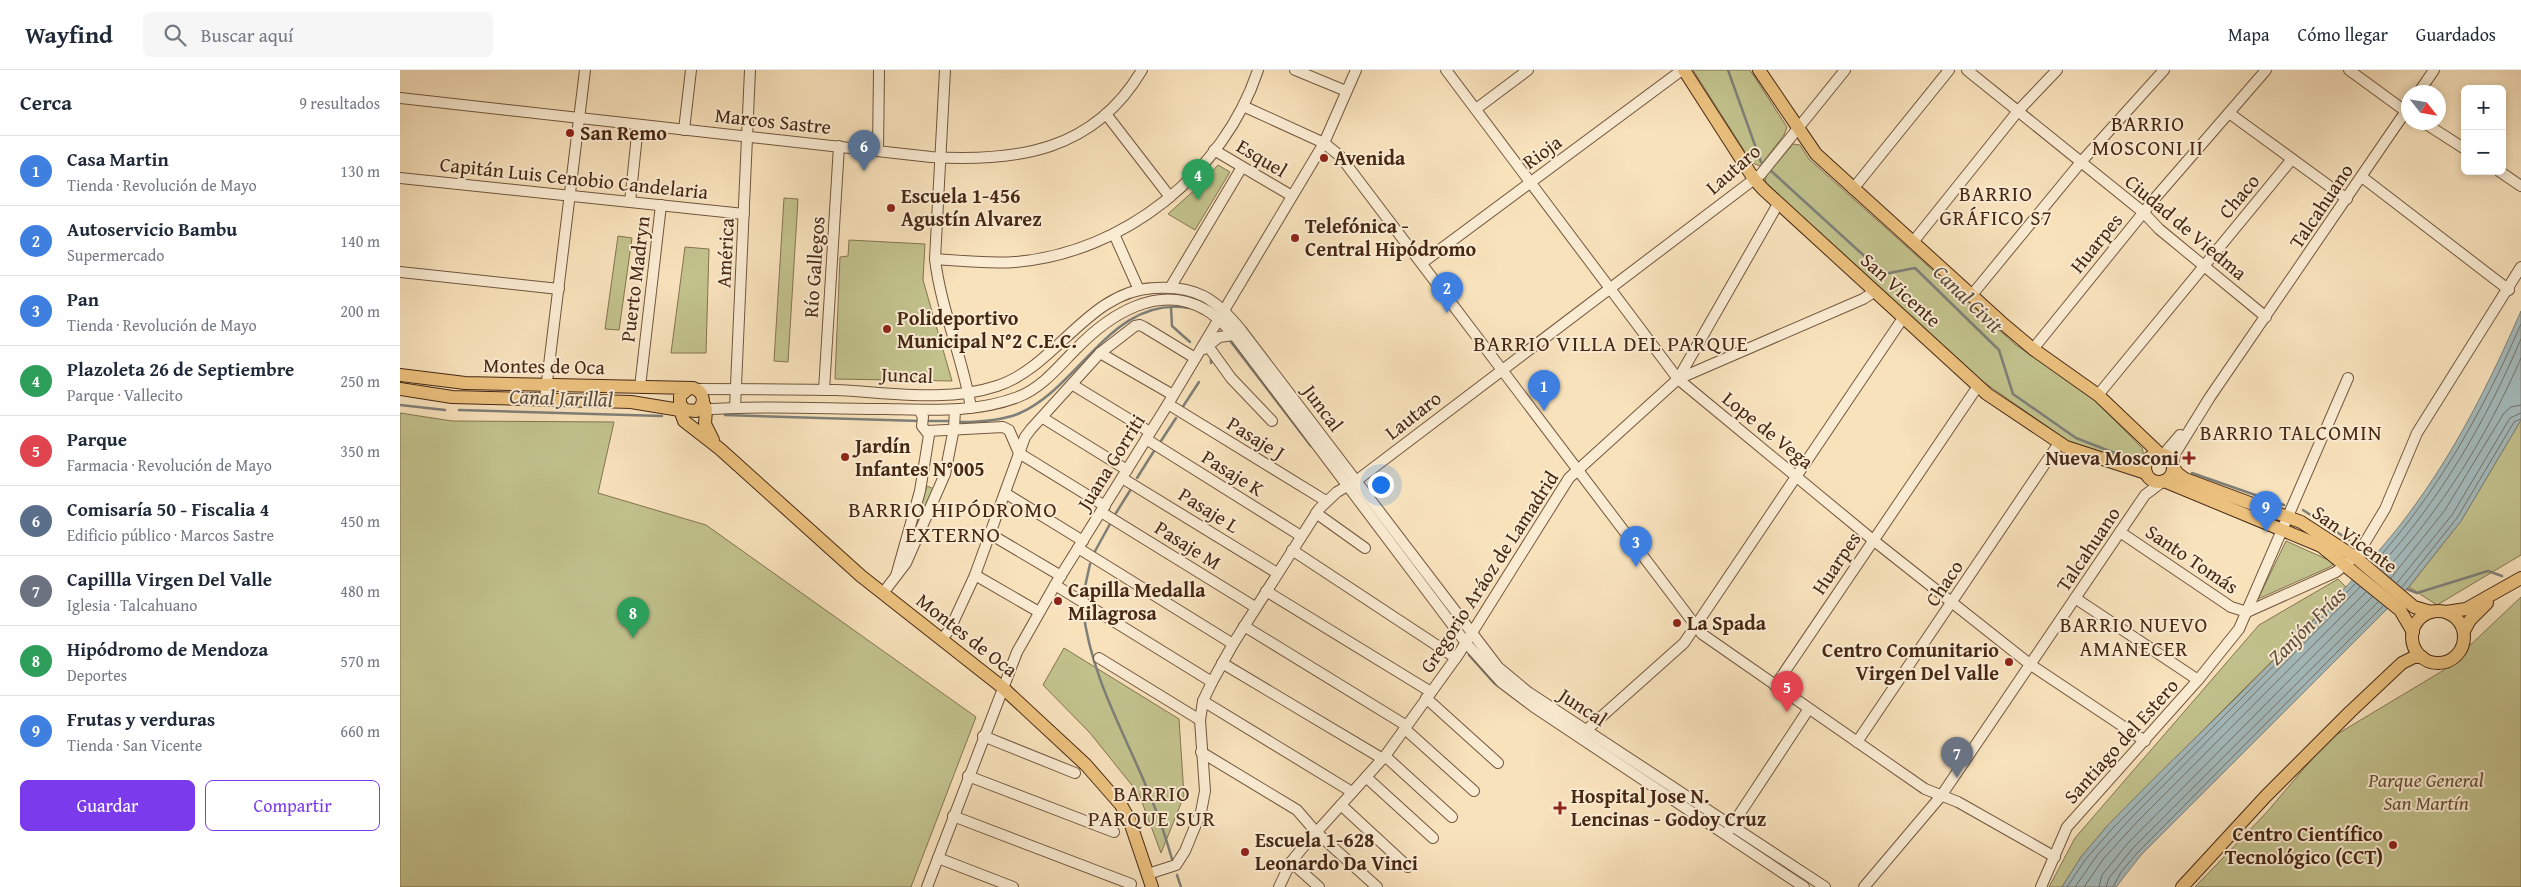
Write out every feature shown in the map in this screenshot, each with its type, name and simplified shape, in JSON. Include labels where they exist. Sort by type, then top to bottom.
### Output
[{"type":"main road","name":"San Vicente","points":[[1683,70],[1754,179],[1778,204],[1978,386],[2059,443],[2147,474]]},
{"type":"main road","points":[[1759,70],[1797,130],[1813,151],[1853,189],[2033,349],[2098,395],[2161,455],[2169,459],[2173,466],[2171,476],[2163,482],[2154,481],[2147,474],[2148,460],[2161,455]]},
{"type":"main road","name":"Montes de Oca","points":[[400,375],[465,383],[691,389]]},
{"type":"main road","name":"Montes de Oca","points":[[400,389],[452,398],[545,398],[693,408],[705,424],[715,445]]},
{"type":"main road","points":[[691,389],[702,395],[693,408],[680,396],[691,389]]},
{"type":"main road","name":"Montes de Oca","points":[[693,408],[684,421],[715,445],[883,593],[1002,687],[1060,739],[1121,805],[1136,835],[1152,887]]},
{"type":"main road","name":"San Vicente","points":[[2173,466],[2178,474],[2185,479],[2289,516],[2316,530],[2396,600],[2431,612]]},
{"type":"main road","name":"San Vicente","points":[[2163,482],[2284,529],[2356,565]]},
{"type":"main road","points":[[2384,681],[2412,635],[2419,619],[2431,612],[2466,609],[2521,578]]},
{"type":"main road","points":[[2182,887],[2266,796],[2402,663],[2422,657],[2436,663],[2452,659],[2462,647],[2464,631],[2478,611],[2501,590]]},
{"type":"main road","name":"San Vicente","points":[[2396,600],[2412,635]]},
{"type":"main road","points":[[2446,612],[2458,619],[2464,631]]},
{"type":"main road","points":[[2412,635],[2414,646],[2422,657]]},
{"type":"street","points":[[545,398],[585,70]]},
{"type":"street","points":[[684,130],[691,70]]},
{"type":"street","name":"América","points":[[735,408],[750,70]]},
{"type":"street","points":[[878,151],[879,70]]},
{"type":"street","points":[[944,70],[935,259],[938,279],[969,392],[971,408]]},
{"type":"street","name":"Marcos Sastre","points":[[400,98],[940,158],[993,158],[1032,153],[1073,136],[1106,114],[1142,70]]},
{"type":"street","points":[[935,259],[1000,263],[1032,260],[1077,249],[1114,234],[1141,219],[1170,197],[1194,174],[1214,150],[1243,106],[1258,70]]},
{"type":"street","points":[[1295,70],[1346,91]]},
{"type":"street","name":"Juana Gorriti","points":[[927,887],[1010,665],[1058,580],[1125,474],[1324,143],[1356,70]]},
{"type":"street","name":"Lope de Vega","points":[[1446,70],[1678,379],[1951,603],[2031,664],[2145,741]]},
{"type":"street","points":[[1476,109],[1528,70]]},
{"type":"street","name":"Rioja","points":[[1422,263],[1683,70]]},
{"type":"street","name":"Lautaro","points":[[1148,874],[1176,865],[1185,852],[1201,812],[1205,792],[1200,720],[1204,701],[1212,682],[1255,607],[1316,513],[1326,501],[1754,179],[1797,130],[1845,70]]},
{"type":"street","points":[[1853,189],[1949,70]]},
{"type":"street","name":"Ciudad de Viedma","points":[[1967,70],[2144,212],[2159,229],[2266,317]]},
{"type":"street","points":[[1913,242],[2018,111],[2057,70]]},
{"type":"street","points":[[1972,296],[2081,162],[2164,70]]},
{"type":"street","name":"Huarpes","points":[[2033,349],[2144,212],[2266,70]]},
{"type":"street","points":[[2348,70],[2401,106]]},
{"type":"street","points":[[2424,85],[2434,70]]},
{"type":"street","points":[[1243,106],[1324,143],[1340,156],[1695,626],[1710,641],[1925,789],[1958,802],[2055,857]]},
{"type":"street","points":[[1106,114],[1170,197]]},
{"type":"street","points":[[2229,114],[2347,199]]},
{"type":"street","name":"Talcahuano","points":[[2173,466],[2176,452],[2210,397],[2401,121]]},
{"type":"street","points":[[630,202],[638,125]]},
{"type":"street","points":[[2435,130],[2461,146]]},
{"type":"street","name":"Río Gallegos","points":[[824,390],[839,146]]},
{"type":"street","name":"Esquel","points":[[1214,150],[1292,196]]},
{"type":"street","name":"Chaco","points":[[2098,395],[2292,159]]},
{"type":"street","points":[[1170,288],[1242,167]]},
{"type":"street","points":[[2505,175],[2521,186]]},
{"type":"street","points":[[2362,177],[2509,290]]},
{"type":"street","name":"Capitán Luis Cenobio Candelaria","points":[[400,178],[744,214]]},
{"type":"street","name":"Gregorio Aráoz de Lamadrid","points":[[1279,887],[1291,862],[1384,758],[1456,658],[1569,478],[1678,379],[1778,204]]},
{"type":"street","name":"Puerto Madryn","points":[[640,387],[661,205]]},
{"type":"street","points":[[1114,234],[1138,290]]},
{"type":"street","points":[[2247,612],[2356,565],[2378,523],[2420,428],[2509,290],[2521,267]]},
{"type":"street","points":[[400,272],[559,289]]},
{"type":"street","name":"Juncal","points":[[691,389],[824,390],[940,394],[969,392],[996,387],[1017,378],[1038,363],[1074,330],[1102,308],[1123,295],[1138,290],[1170,288],[1197,293],[1211,299],[1224,309],[1469,639],[1498,667],[1582,733],[1728,830],[1825,887]]},
{"type":"street","points":[[1678,379],[1862,299],[1874,292]]},
{"type":"street","name":"Juncal","points":[[693,408],[954,410],[1003,402],[1021,396],[1036,388],[1107,322],[1142,303],[1160,300],[1178,301],[1202,308],[1234,335],[1352,483]]},
{"type":"street","points":[[1582,733],[1684,642],[1903,318]]},
{"type":"street","points":[[942,639],[950,629],[975,575],[1019,453],[1031,429],[1073,385],[1100,353],[1140,325],[1196,356],[1219,338],[1234,335]]},
{"type":"street","points":[[1208,346],[1231,378],[1272,421]]},
{"type":"street","name":"Pasaje J","points":[[1100,353],[1326,501]]},
{"type":"street","name":"Santiago del Estero","points":[[2041,887],[2067,827],[2145,741],[2236,633],[2284,529],[2348,378]]},
{"type":"street","name":"Pasaje K","points":[[1073,385],[1301,536]]},
{"type":"street","name":"Huarpes","points":[[1775,686],[1978,386]]},
{"type":"street","name":"Talcahuano","points":[[2161,455],[2210,397]]},
{"type":"street","points":[[895,577],[920,491],[929,435],[922,426],[923,417],[919,410]]},
{"type":"street","points":[[883,593],[906,563],[945,474],[954,428],[954,410]]},
{"type":"street","name":"Pasaje L","points":[[1043,418],[1277,573]]},
{"type":"street","points":[[927,432],[954,428],[1003,427],[1009,430],[1019,453]]},
{"type":"street","name":"Chaco","points":[[1857,742],[2059,443]]},
{"type":"street","name":"Pasaje M","points":[[1019,453],[1255,607]]},
{"type":"street","name":"Talcahuano","points":[[2145,495],[2147,474]]},
{"type":"street","name":"Talcahuano","points":[[1864,887],[1941,796],[2145,495],[2163,482]]},
{"type":"street","points":[[1005,493],[1233,644]]},
{"type":"street","points":[[1316,513],[1365,548]]},
{"type":"street","name":"Santo Tomás","points":[[2120,532],[2231,607],[2247,612]]},
{"type":"street","points":[[990,534],[1212,682]]},
{"type":"street","points":[[1292,550],[1456,658]]},
{"type":"street","points":[[975,575],[1039,612]]},
{"type":"street","points":[[1266,591],[1429,695],[1498,763]]},
{"type":"street","points":[[2075,598],[2198,680]]},
{"type":"street","points":[[1244,626],[1406,727],[1474,791]]},
{"type":"street","points":[[1099,658],[1200,720]]},
{"type":"street","points":[[1222,663],[1384,758],[1452,817]]},
{"type":"street","points":[[1204,701],[1352,792]]},
{"type":"street","points":[[1728,830],[1808,710]]},
{"type":"street","points":[[983,736],[1075,773]]},
{"type":"street","points":[[1201,752],[1297,810],[1316,832],[1378,887]]},
{"type":"street","points":[[968,776],[1114,832]]},
{"type":"street","points":[[1366,777],[1433,838]]},
{"type":"street","points":[[1340,805],[1408,867]]},
{"type":"street","points":[[953,816],[1131,884]]},
{"type":"street","name":"Juncal","points":[[1728,830],[1804,887]]},
{"type":"street","points":[[938,858],[1013,887]]},
{"type":"street","points":[[1291,862],[1319,887]]},
{"type":"green space","points":[[1693,70],[1750,70],[1787,127],[1784,135],[1760,166],[1752,163]]},
{"type":"green space","points":[[1793,144],[1800,145],[1809,159],[2016,345],[2091,396],[2142,448],[2144,455],[2141,462],[2135,463],[2068,441],[1982,381],[1765,182],[1766,176]]},
{"type":"green space","points":[[1218,165],[1230,172],[1195,230],[1168,214],[1199,186]]},
{"type":"green space","points":[[784,198],[798,199],[788,362],[774,361]]},
{"type":"green space","points":[[618,236],[632,238],[619,330],[605,329]]},
{"type":"green space","name":"Polideportivo Municipal N°2 C.E.C.","points":[[849,240],[925,244],[923,280],[952,381],[835,379],[840,257],[848,256]]},
{"type":"green space","points":[[685,247],[709,249],[706,353],[671,353]]},
{"type":"green space","points":[[400,413],[452,421],[614,422],[598,493],[706,525],[976,717],[911,887],[400,887]]},
{"type":"green space","points":[[2521,420],[2521,555],[2437,605],[2409,587],[2461,521]]},
{"type":"green space","points":[[927,486],[934,489],[905,554]]},
{"type":"green space","points":[[2286,541],[2333,562],[2332,566],[2258,599]]},
{"type":"green space","points":[[2338,579],[2346,587],[2108,825],[2081,857],[2062,887],[2049,887],[2075,838],[2259,625]]},
{"type":"green space","name":"Parque General San Martín","points":[[2521,597],[2521,887],[2195,887],[2267,812],[2329,739],[2444,670]]},
{"type":"green space","points":[[1064,648],[1179,719],[1184,796],[1161,853],[1139,794],[1090,733],[1043,685]]},
{"type":"water","points":[[2521,311],[2521,420],[2461,521],[2407,589],[2141,855],[2116,887],[2062,887],[2081,857],[2108,825],[2309,625],[2360,572],[2396,530],[2424,492],[2456,442],[2484,391]]},
{"type":"waterway","name":"Canal Civit","points":[[1728,70],[1761,162]]},
{"type":"waterway","name":"Canal Civit","points":[[1769,169],[1884,274],[1915,268],[1999,350],[2013,394],[2076,438],[2138,462]]},
{"type":"waterway","name":"Canal Jarillal","points":[[1171,307],[1172,326],[1190,342]]},
{"type":"waterway","name":"Canal Jarillal","points":[[960,422],[990,421],[1020,413],[1042,400],[1118,328],[1139,315],[1162,308],[1189,308]]},
{"type":"waterway","points":[[1231,342],[1311,446]]},
{"type":"waterway","points":[[1211,357],[1211,363]]},
{"type":"waterway","points":[[1182,408],[1199,382]]},
{"type":"waterway","name":"Canal Jarillal","points":[[400,405],[445,410]]},
{"type":"waterway","name":"Canal Jarillal","points":[[459,410],[662,416]]},
{"type":"waterway","name":"Canal Jarillal","points":[[725,415],[920,421]]},
{"type":"waterway","points":[[1161,441],[1176,418]]},
{"type":"waterway","points":[[927,421],[953,421]]},
{"type":"waterway","points":[[1137,478],[1154,451]]},
{"type":"waterway","name":"Canal Civit","points":[[2192,473],[2284,505]]},
{"type":"waterway","points":[[1116,513],[1131,489]]},
{"type":"waterway","name":"Canal Civit","points":[[2303,510],[2349,540]]},
{"type":"waterway","points":[[1094,553],[1110,524]]},
{"type":"waterway","points":[[1083,596],[1090,564]]},
{"type":"waterway","name":"Canal Civit","points":[[2407,589],[2417,593],[2488,571],[2502,576]]},
{"type":"waterway","points":[[1083,609],[1087,636],[1094,661],[1113,711],[1155,808],[1172,859]]},
{"type":"waterway","points":[[1469,655],[1494,683],[1525,706]]},
{"type":"waterway","name":"Canal Jarillal","points":[[1177,875],[1181,887]]},
{"type":"place","name":"San Remo","points":[[570,133]]},
{"type":"place","name":"Avenida","points":[[1324,158]]},
{"type":"place","name":"Comisaría 50 - Fiscalia 4","points":[[864,171]]},
{"type":"place","name":"Plazoleta 26 de Septiembre","points":[[1198,200]]},
{"type":"place","name":"Escuela 1-456 Agustín Alvarez","points":[[891,208]]},
{"type":"place","name":"Telefónica - Central Hipódromo","points":[[1295,238]]},
{"type":"place","name":"Autoservicio Bambu","points":[[1447,313]]},
{"type":"place","name":"Polideportivo Municipal N°2 C.E.C.","points":[[887,329]]},
{"type":"place","name":"Casa Martin","points":[[1544,411]]},
{"type":"place","name":"Jardín Infantes N°005","points":[[845,457]]},
{"type":"place","name":"Nueva Mosconi","points":[[2189,458]]},
{"type":"place","name":"Frutas y verduras","points":[[2266,532]]},
{"type":"place","name":"Pan","points":[[1636,567]]},
{"type":"place","name":"Capilla Medalla Milagrosa","points":[[1058,601]]},
{"type":"place","name":"La Spada","points":[[1677,623]]},
{"type":"place","name":"Hipódromo de Mendoza","points":[[633,638]]},
{"type":"place","name":"Centro Comunitario Virgen Del Valle","points":[[2009,662]]},
{"type":"place","name":"Parque","points":[[1787,712]]},
{"type":"place","name":"Capillla Virgen Del Valle","points":[[1957,778]]},
{"type":"place","name":"Hospital Jose N. Lencinas - Godoy Cruz","points":[[1560,808]]},
{"type":"place","name":"Centro Científico Tecnológico (CCT)","points":[[2393,845]]},
{"type":"place","name":"Escuela 1-628 Leonardo Da Vinci","points":[[1245,852]]},
{"type":"district","name":"BARRIO MOSCONI II","points":[[2148,136]]},
{"type":"district","name":"BARRIO GRÁFICO S7","points":[[1996,206]]},
{"type":"district","name":"BARRIO VILLA DEL PARQUE","points":[[1611,343]]},
{"type":"district","name":"BARRIO TALCOMIN","points":[[2291,433]]},
{"type":"district","name":"BARRIO HIPÓDROMO EXTERNO","points":[[953,522]]},
{"type":"district","name":"BARRIO NUEVO AMANECER","points":[[2134,637]]},
{"type":"district","name":"BARRIO PARQUE SUR","points":[[1152,806]]},
{"type":"water label","name":"Zanjón Frías","points":[[2307,626]]}]
